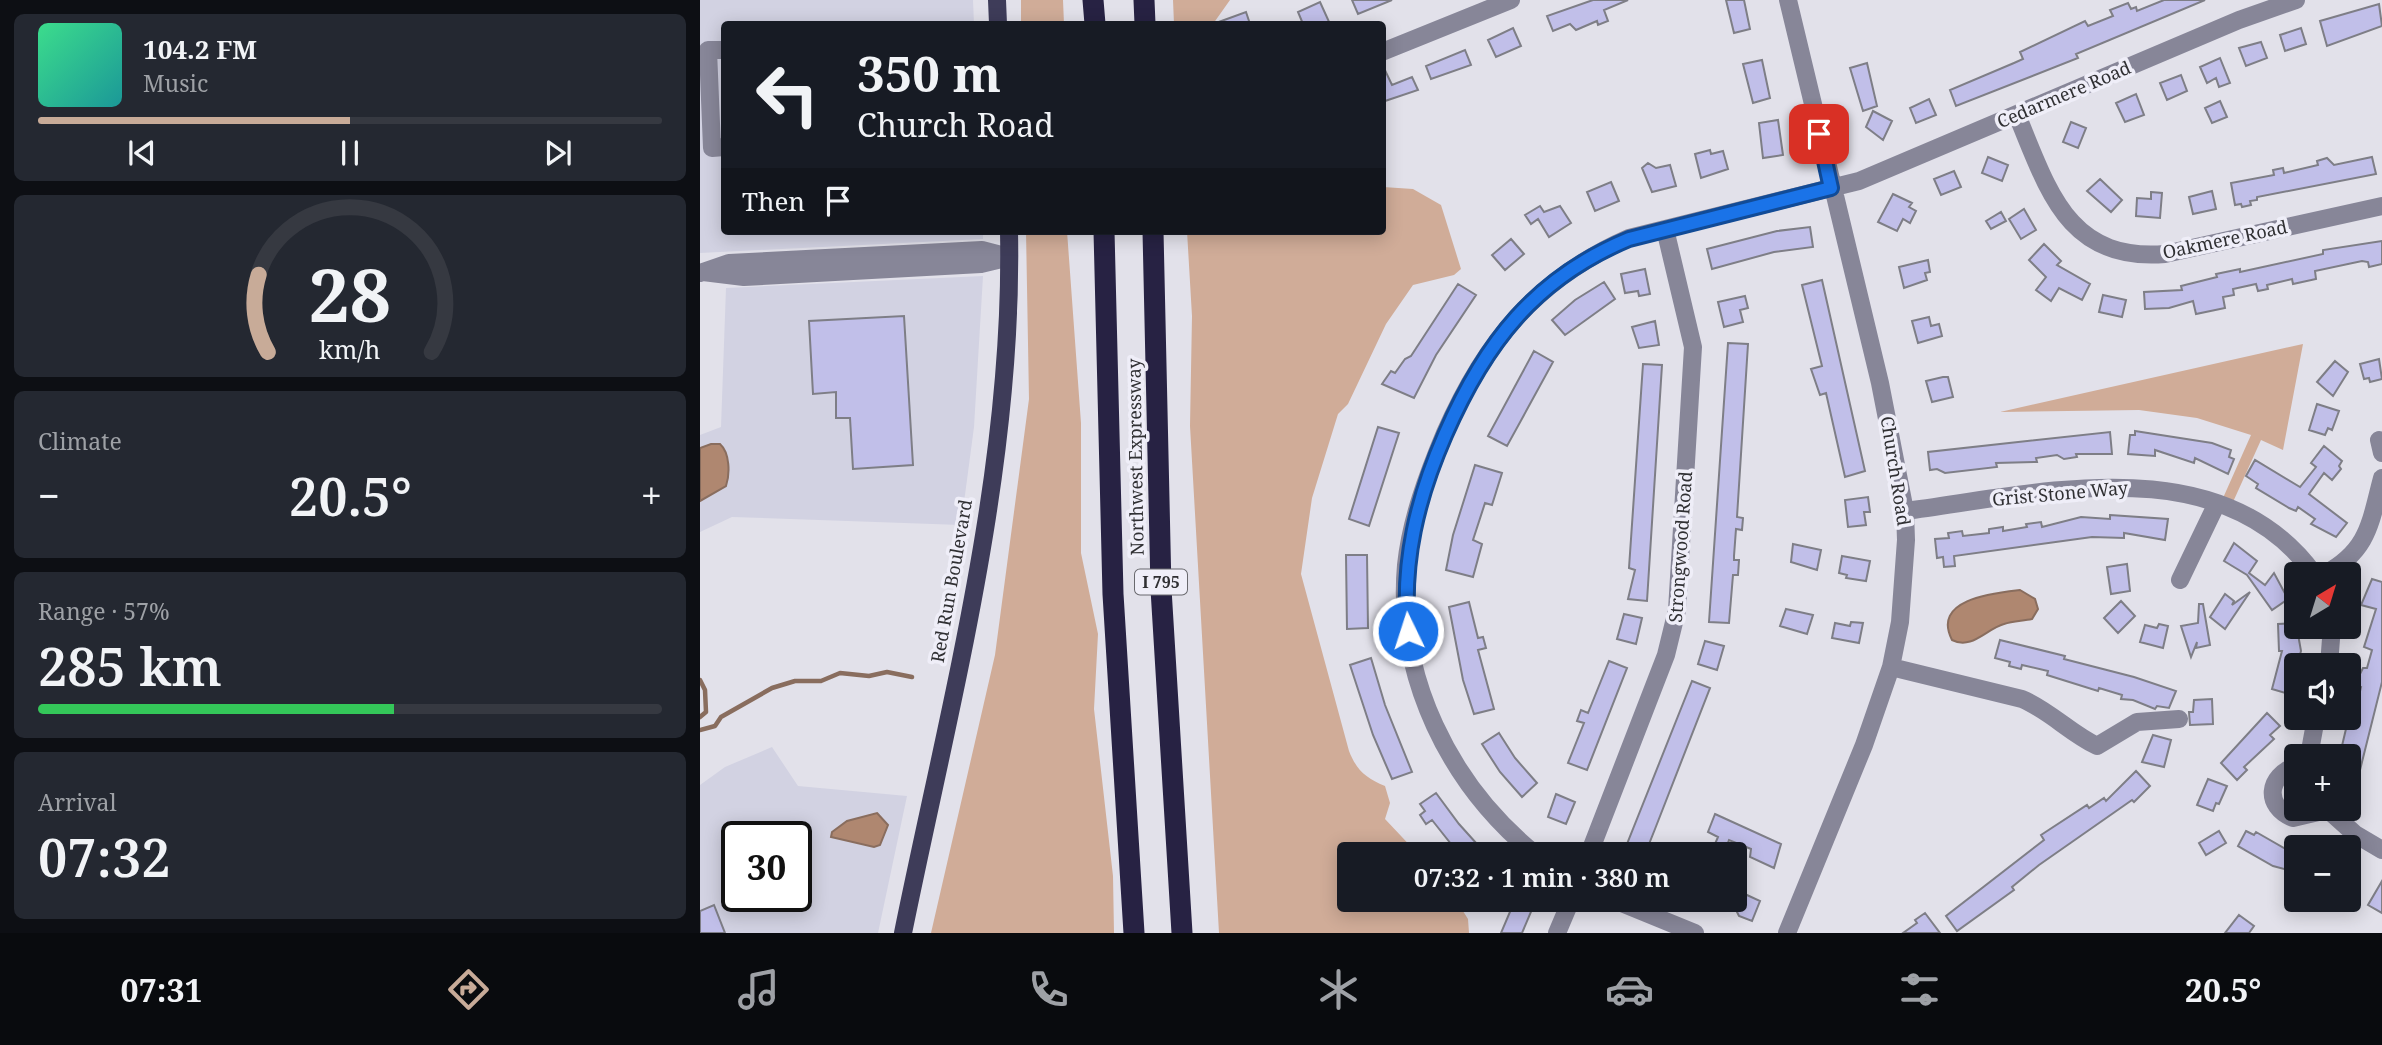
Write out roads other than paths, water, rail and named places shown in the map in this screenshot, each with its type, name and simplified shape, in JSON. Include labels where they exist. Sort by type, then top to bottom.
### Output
[{"type":"highway","points":[[1093,0],[1095,21]]},
{"type":"highway","points":[[1144,0],[1145,21]]},
{"type":"highway","name":"Northwest Expressway","points":[[1104,235],[1113,594],[1134,933]]},
{"type":"highway","name":"Northwest Expressway","points":[[1153,235],[1161,589],[1182,933]]},
{"type":"main road","points":[[997,0],[998,21]]},
{"type":"main road","name":"Red Run Boulevard","points":[[903,933],[980,556],[1003,388],[1009,235]]},
{"type":"street","points":[[1386,50],[1511,0]]},
{"type":"street","name":"Church Road","points":[[1787,933],[1864,745],[1891,667],[1905,575],[1905,511],[1880,383],[1788,0]]},
{"type":"street","name":"Cedarmere Road","points":[[1521,842],[1504,827],[1465,780],[1425,704],[1413,659],[1406,600],[1412,533],[1431,466],[1474,374],[1510,322],[1535,296],[1581,263],[1629,239],[1859,181],[2239,20],[2296,0]]},
{"type":"street","points":[[721,50],[708,50],[712,148],[721,147]]},
{"type":"street","name":"Oakmere Road","points":[[2017,115],[2061,212],[2082,234],[2121,252],[2145,256],[2165,254],[2382,206]]},
{"type":"street","name":"Strongwood Road","points":[[1594,842],[1666,655],[1677,610],[1693,347],[1665,229]]},
{"type":"street","points":[[702,273],[729,262],[982,250],[1009,257]]},
{"type":"street","points":[[2346,562],[2364,542],[2382,478]]},
{"type":"street","name":"Grist Stone Way","points":[[1905,511],[2110,486],[2154,488],[2217,503],[2265,528],[2296,552],[2304,562]]},
{"type":"street","points":[[2180,580],[2217,503]]},
{"type":"street","points":[[1891,667],[2022,699],[2038,706],[2066,729],[2097,746],[2137,722],[2179,719]]},
{"type":"street","points":[[2284,772],[2275,780],[2272,796],[2278,810],[2284,813]]},
{"type":"street","points":[[2340,821],[2355,834],[2382,850]]},
{"type":"street","points":[[1557,933],[1566,912]]},
{"type":"street","points":[[1643,912],[1695,933]]},
{"type":"waterway","points":[[700,730],[715,726],[721,717],[772,688],[795,681],[821,681],[840,673],[869,676],[887,672],[912,677]]},
{"type":"waterway","points":[[700,680],[705,690],[706,712],[700,717]]}]
